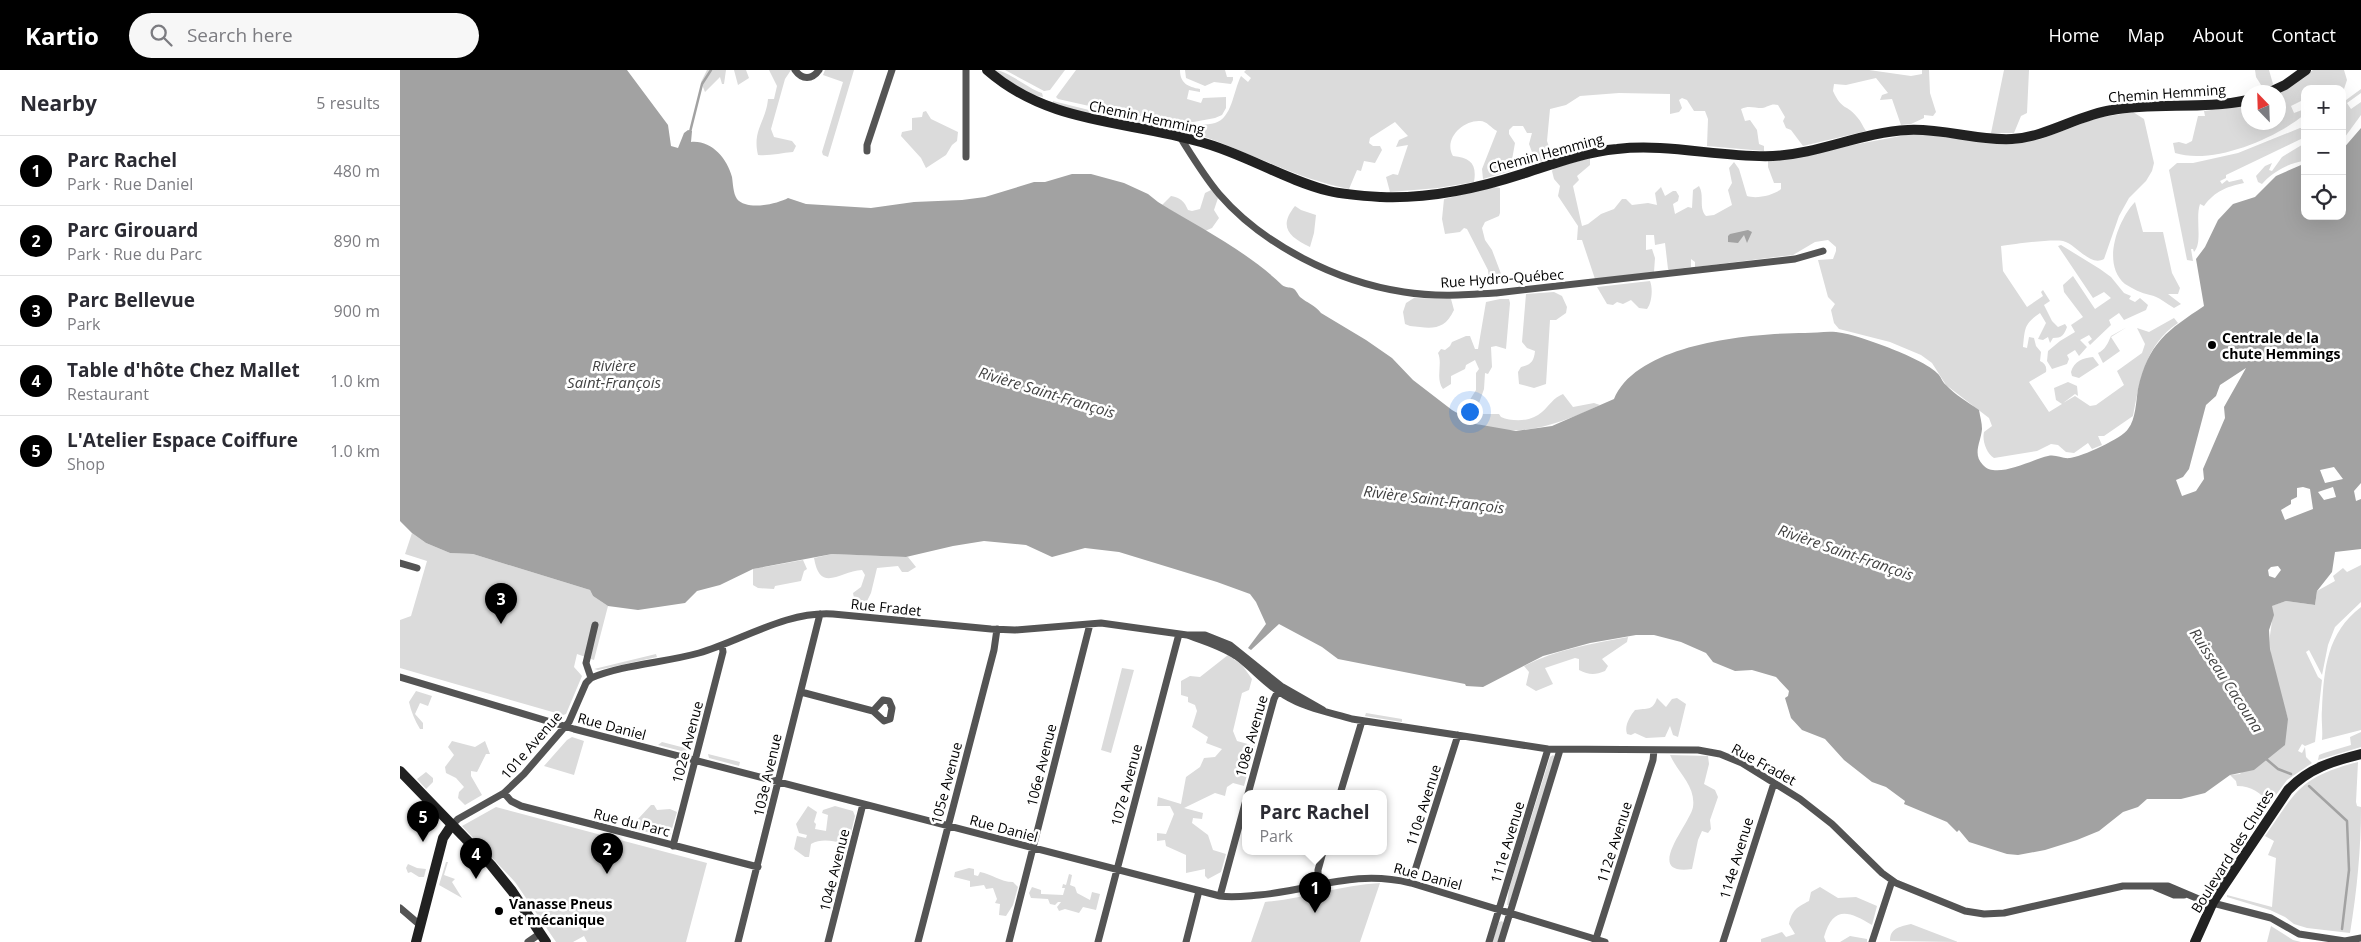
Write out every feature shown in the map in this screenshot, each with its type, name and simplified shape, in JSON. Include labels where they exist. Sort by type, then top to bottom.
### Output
[{"type":"street","points":[[795,70],[799,75],[807,78],[813,76],[819,70]]},
{"type":"street","points":[[867,151],[867,145],[892,70]]},
{"type":"street","points":[[966,70],[966,157]]},
{"type":"street","name":"Chemin Hemming","points":[[987,70],[1014,91],[1052,109],[1082,118],[1199,141],[1330,191],[1357,196],[1408,197],[1467,189],[1581,155],[1619,148],[1662,148],[1734,155],[1777,156],[1814,150],[1878,134],[1908,130],[1936,130],[1986,138],[2012,139],[2032,136],[2089,115],[2117,109],[2211,106],[2241,101]]},
{"type":"street","points":[[2281,85],[2306,70]]},
{"type":"street","name":"Rue Hydro-Québec","points":[[1180,136],[1190,154],[1219,194],[1266,235],[1307,261],[1336,274],[1402,292],[1446,296],[1496,294],[1795,259],[1823,251]]},
{"type":"street","points":[[1190,154],[1190,145],[1199,141]]},
{"type":"street","points":[[400,562],[417,568]]},
{"type":"street","name":"Rue Fradet","points":[[591,678],[689,656],[796,617],[820,614],[997,629],[1107,624],[1187,635],[1218,646],[1231,653],[1309,708],[1324,710],[1362,721],[1548,749],[1702,750],[1737,760],[1822,816],[1892,881],[1956,908],[1984,914],[2004,913],[2123,886],[2168,886],[2184,895],[2271,918],[2294,932],[2347,941],[2361,938]]},
{"type":"street","name":"103e Avenue","points":[[738,942],[820,614]]},
{"type":"street","name":"106e Avenue","points":[[1009,942],[1090,624]]},
{"type":"street","points":[[591,678],[586,663],[595,625]]},
{"type":"street","name":"105e Avenue","points":[[918,942],[994,650],[997,629]]},
{"type":"street","name":"107e Avenue","points":[[1098,942],[1179,634]]},
{"type":"street","name":"102e Avenue","points":[[673,846],[723,652],[722,645]]},
{"type":"street","name":"Rue Daniel","points":[[400,677],[566,726],[695,761],[1220,896],[1233,897],[1281,893],[1369,877],[1411,883],[1596,941],[1605,942]]},
{"type":"street","name":"101e Avenue","points":[[451,826],[458,819],[504,793],[530,768],[566,726],[591,678]]},
{"type":"street","name":"108e Avenue","points":[[1249,790],[1279,688]]},
{"type":"street","points":[[801,692],[873,711]]},
{"type":"street","points":[[1341,790],[1362,721]]},
{"type":"street","name":"110e Avenue","points":[[1411,883],[1458,735]]},
{"type":"street","name":"111e Avenue","points":[[1489,942],[1548,749]]},
{"type":"street","name":"111e Avenue","points":[[1501,942],[1560,750]]},
{"type":"street","name":"112e Avenue","points":[[1596,941],[1653,760],[1654,750]]},
{"type":"street","name":"Boulevard des Chutes","points":[[2195,942],[2213,902],[2278,802],[2299,779],[2318,767],[2361,754]]},
{"type":"street","points":[[400,771],[501,877],[544,938],[528,942]]},
{"type":"street","name":"114e Avenue","points":[[1723,942],[1774,783]]},
{"type":"street","name":"Rue du Parc","points":[[504,793],[511,801],[521,806],[758,867]]},
{"type":"street","name":"104e Avenue","points":[[828,942],[863,804]]},
{"type":"street","points":[[1220,896],[1242,815]]},
{"type":"street","points":[[416,942],[443,838],[451,826]]},
{"type":"street","points":[[1318,885],[1318,870],[1322,855]]},
{"type":"street","points":[[1872,942],[1892,881]]},
{"type":"street","points":[[1186,942],[1199,891]]},
{"type":"street","points":[[400,908],[420,925]]},
{"type":"shaded area","points":[[707,70],[726,70],[724,84],[722,84],[720,77],[705,92],[701,82]]},
{"type":"shaded area","points":[[734,70],[746,70],[749,78],[738,85]]},
{"type":"shaded area","points":[[769,70],[791,70],[785,79],[771,129],[774,137],[792,141],[796,146],[793,152],[758,155],[758,132],[768,99],[774,99],[777,86]]},
{"type":"shaded area","points":[[825,70],[854,70],[828,157],[823,155],[822,152],[843,82],[823,75]]},
{"type":"shaded area","points":[[994,70],[1005,73],[1042,93],[1043,97],[1027,94]]},
{"type":"shaded area","points":[[1005,70],[1065,70],[1050,90],[1044,91]]},
{"type":"shaded area","points":[[1076,70],[1180,70],[1181,78],[1186,84],[1200,89],[1200,92],[1189,90],[1187,99],[1201,103],[1203,98],[1226,97],[1226,108],[1222,115],[1215,118],[1172,126],[1159,119],[1058,99],[1056,97]]},
{"type":"shaded area","points":[[1185,70],[1225,70],[1227,77],[1233,77],[1233,80],[1231,84],[1214,82],[1205,86],[1186,78]]},
{"type":"shaded area","points":[[1246,70],[1869,70],[1911,76],[1922,74],[1922,70],[1929,70],[1930,93],[1936,112],[1933,116],[1924,115],[1924,118],[1911,124],[1901,125],[1892,99],[1880,100],[1882,95],[1888,93],[1876,78],[1846,85],[1834,84],[1833,91],[1839,102],[1860,120],[1866,131],[1803,146],[1791,130],[1786,128],[1783,121],[1785,117],[1778,105],[1741,109],[1745,121],[1750,120],[1757,130],[1759,144],[1764,146],[1764,151],[1707,146],[1708,119],[1705,111],[1694,111],[1687,100],[1682,98],[1679,100],[1682,108],[1679,112],[1670,114],[1670,94],[1619,93],[1580,96],[1566,105],[1550,109],[1547,141],[1553,158],[1536,163],[1529,144],[1532,133],[1527,133],[1523,126],[1513,126],[1509,130],[1509,134],[1515,143],[1510,171],[1483,179],[1482,169],[1497,131],[1485,122],[1474,122],[1461,127],[1456,132],[1451,143],[1451,150],[1453,156],[1464,158],[1471,163],[1475,171],[1474,182],[1438,188],[1390,192],[1386,177],[1393,174],[1398,175],[1408,145],[1396,147],[1399,140],[1408,136],[1395,122],[1370,138],[1369,143],[1373,146],[1380,146],[1382,150],[1375,163],[1364,161],[1361,171],[1357,170],[1349,189],[1307,178],[1227,145],[1186,131],[1187,127],[1215,123],[1225,116],[1241,76],[1248,82],[1251,78],[1244,72]]},
{"type":"shaded area","points":[[2004,70],[2029,70],[2027,113],[2021,116],[2014,133],[1991,133]]},
{"type":"shaded area","points":[[2255,70],[2269,70],[2273,84],[2261,85],[2256,77]]},
{"type":"shaded area","points":[[2313,70],[2344,70],[2347,80],[2345,85],[2301,85],[2301,101],[2291,106],[2294,113],[2301,110],[2301,117],[2286,127],[2286,89]]},
{"type":"shaded area","points":[[2361,89],[2361,93],[2347,103],[2351,109],[2361,102],[2361,115],[2346,136],[2346,130],[2346,100]]},
{"type":"shaded area","points":[[1053,101],[1109,115],[1157,122],[1166,127],[1128,123],[1053,105]]},
{"type":"shaded area","points":[[2241,106],[2241,130],[2282,130],[2260,141],[2225,153],[2190,156],[2175,153],[2173,143],[2186,144],[2192,141],[2198,116],[2205,116],[2204,111]]},
{"type":"shaded area","points":[[926,111],[931,119],[958,132],[957,141],[946,155],[926,168],[921,158],[901,136],[902,132],[912,130],[912,118],[922,117],[923,112]]},
{"type":"shaded area","points":[[2133,112],[2144,119],[2154,163],[2146,181],[2129,198],[2119,216],[2104,259],[2099,261],[2088,258],[2063,241],[2042,241],[2001,246],[2003,271],[2027,307],[2043,296],[2041,292],[2043,290],[2050,301],[2044,305],[2052,321],[2058,327],[2065,324],[2067,327],[2062,336],[2053,338],[2050,343],[2048,337],[2043,340],[2038,339],[2046,323],[2040,313],[2031,320],[2025,331],[2023,347],[2027,348],[2029,337],[2034,338],[2036,346],[2041,352],[2040,361],[2046,368],[2046,372],[2029,382],[2049,412],[2062,404],[2056,400],[2054,388],[2068,382],[2077,386],[2078,396],[2075,394],[2063,403],[2075,396],[2090,406],[2096,405],[2124,385],[2117,371],[2142,353],[2145,344],[2137,328],[2149,332],[2174,318],[2178,323],[2158,342],[2151,353],[2138,389],[2133,416],[2104,436],[2098,436],[2102,445],[2092,449],[2088,443],[2074,453],[2066,452],[2058,445],[2051,444],[2037,451],[1994,458],[1987,450],[1984,439],[1984,432],[1992,426],[1989,418],[1946,385],[1932,363],[1921,355],[1890,342],[1839,329],[1834,323],[1831,310],[1835,304],[1828,297],[1818,260],[1833,259],[1836,247],[1828,240],[1815,242],[1793,255],[1695,267],[1695,262],[1691,259],[1691,267],[1669,270],[1665,243],[1655,245],[1654,235],[1646,235],[1646,250],[1652,249],[1655,258],[1654,272],[1595,279],[1582,240],[1577,240],[1578,226],[1558,196],[1560,186],[1554,179],[1552,171],[1554,168],[1590,158],[1590,165],[1577,176],[1579,180],[1573,186],[1582,226],[1588,224],[1601,214],[1614,209],[1622,199],[1626,199],[1632,205],[1648,203],[1657,205],[1655,193],[1661,187],[1665,196],[1676,191],[1679,196],[1678,201],[1673,204],[1675,214],[1688,207],[1692,208],[1693,190],[1699,186],[1702,194],[1702,209],[1706,216],[1714,215],[1732,205],[1728,190],[1732,183],[1729,168],[1734,162],[1739,169],[1747,196],[1760,197],[1781,189],[1781,183],[1774,183],[1768,167],[1768,161],[1906,135],[1925,135],[2012,144],[2041,139],[2097,118]]},
{"type":"shaded area","points":[[2301,128],[2301,139],[2226,175],[2226,178],[2220,181],[2222,184],[2227,180],[2229,182],[2242,179],[2244,183],[2221,190],[2204,206],[2200,204],[2197,248],[2194,252],[2191,249],[2193,261],[2187,260],[2169,170],[2177,163],[2193,163],[2238,153]]},
{"type":"shaded area","points":[[2301,145],[2301,162],[2293,163],[2281,169],[2262,184],[2258,182],[2256,176],[2265,166],[2272,163],[2269,170],[2272,171],[2282,157]]},
{"type":"shaded area","points":[[1494,187],[1500,188],[1500,213],[1499,216],[1485,222],[1482,228],[1485,240],[1492,250],[1503,279],[1502,283],[1493,284],[1489,280],[1488,270],[1467,229],[1464,228],[1460,232],[1445,234],[1442,219],[1444,199]]},
{"type":"shaded area","points":[[1211,190],[1218,198],[1214,210],[1219,218],[1212,228],[1205,231],[1162,205],[1171,196],[1182,200],[1188,210],[1200,209],[1205,193]]},
{"type":"shaded area","points":[[2135,202],[2143,232],[2163,232],[2172,273],[2180,288],[2178,294],[2168,294],[2181,304],[2174,308],[2156,297],[2140,292],[2125,284],[2118,275],[2114,265],[2113,254],[2118,231]]},
{"type":"shaded area","points":[[1295,206],[1316,215],[1310,247],[1296,239],[1288,231],[1287,220]]},
{"type":"shaded area","points":[[2061,245],[2111,277],[2124,293],[2131,296],[2129,299],[2135,302],[2140,298],[2148,305],[2146,310],[2124,320],[2119,313],[2109,320],[2111,325],[2090,345],[2088,342],[2092,339],[2089,335],[2080,340],[2087,347],[2079,356],[2075,350],[2067,355],[2069,359],[2067,364],[2052,369],[2047,361],[2048,351],[2075,332],[2071,325],[2083,317],[2064,292],[2063,285],[2073,276],[2095,309],[2111,298],[2104,292],[2093,298],[2058,246]]},
{"type":"shaded area","points":[[1650,281],[1652,295],[1647,309],[1639,308],[1631,300],[1623,304],[1617,302],[1613,305],[1607,304],[1597,287]]},
{"type":"shaded area","points":[[1554,292],[1562,296],[1567,307],[1566,313],[1556,320],[1550,320],[1546,384],[1534,388],[1519,384],[1518,372],[1521,367],[1531,362],[1535,351],[1527,348],[1522,342],[1526,294]]},
{"type":"shaded area","points":[[1414,298],[1451,299],[1454,310],[1446,322],[1436,327],[1410,326],[1405,324],[1403,312],[1406,303]]},
{"type":"shaded area","points":[[1509,299],[1510,303],[1506,349],[1496,346],[1491,347],[1492,367],[1488,374],[1485,373],[1484,389],[1478,406],[1479,411],[1483,414],[1499,414],[1501,417],[1511,420],[1533,418],[1563,394],[1573,407],[1594,403],[1600,405],[1546,426],[1510,430],[1491,428],[1474,423],[1456,413],[1466,406],[1476,390],[1476,373],[1479,369],[1475,360],[1466,365],[1465,369],[1451,376],[1451,384],[1443,389],[1439,376],[1440,362],[1438,353],[1441,349],[1445,350],[1452,342],[1466,336],[1470,336],[1475,349],[1478,349],[1486,302]]},
{"type":"shaded area","points":[[2127,327],[2111,337],[2120,351],[2103,363],[2098,353],[2104,348],[2111,336]]},
{"type":"shaded area","points":[[2093,357],[2099,365],[2079,378],[2072,376],[2072,368],[2077,363],[2082,359]]},
{"type":"shaded area","points":[[412,533],[426,543],[450,553],[473,554],[590,590],[593,596],[608,606],[594,660],[577,654],[574,667],[582,676],[566,714],[563,715],[400,668],[400,620],[411,616],[427,561],[405,554]]},
{"type":"shaded area","points":[[832,554],[908,557],[916,567],[908,572],[902,572],[898,566],[877,568],[871,593],[866,603],[862,603],[854,598],[853,593],[861,587],[865,575],[862,570],[826,578],[817,569],[814,558]]},
{"type":"shaded area","points":[[803,560],[807,569],[804,571],[801,581],[775,586],[774,589],[758,588],[753,585],[753,569]]},
{"type":"shaded area","points":[[2361,565],[2361,602],[2335,627],[2328,645],[2322,675],[2309,650],[2306,652],[2318,677],[2322,680],[2315,742],[2305,746],[2302,744],[2298,751],[2302,753],[2305,747],[2306,757],[2312,763],[2287,780],[2270,803],[2255,791],[2247,787],[2237,786],[2236,781],[2230,775],[2240,774],[2288,719],[2271,657],[2271,606],[2286,601],[2315,605],[2317,591],[2335,581],[2333,576],[2343,568],[2347,572]]},
{"type":"shaded area","points":[[2361,607],[2361,730],[2322,740],[2324,679],[2330,652],[2341,628]]},
{"type":"shaded area","points":[[1628,637],[1627,642],[1602,659],[1608,666],[1605,671],[1592,674],[1583,672],[1579,670],[1579,659],[1575,658],[1545,668],[1553,684],[1536,691],[1526,685],[1529,672],[1524,666],[1536,660],[1562,651]]},
{"type":"shaded area","points":[[656,654],[657,657],[598,670],[594,669]]},
{"type":"shaded area","points":[[1228,655],[1242,665],[1252,679],[1249,690],[1242,693],[1233,731],[1237,741],[1255,746],[1244,786],[1233,783],[1227,787],[1225,796],[1215,793],[1184,808],[1203,813],[1202,819],[1193,818],[1192,823],[1208,835],[1213,850],[1226,854],[1221,872],[1208,879],[1205,876],[1205,869],[1186,873],[1186,855],[1166,846],[1165,840],[1157,841],[1157,833],[1166,834],[1174,814],[1170,806],[1157,806],[1158,797],[1181,804],[1186,777],[1200,767],[1204,758],[1215,757],[1222,749],[1206,743],[1208,737],[1192,727],[1197,711],[1195,705],[1188,702],[1188,697],[1181,695],[1181,681],[1190,676],[1200,677]]},
{"type":"shaded area","points":[[1122,668],[1134,670],[1111,753],[1101,750]]},
{"type":"shaded area","points":[[416,691],[432,696],[428,706],[420,703],[415,714],[423,723],[423,729],[420,729],[416,723],[409,702]]},
{"type":"shaded area","points":[[1657,698],[1666,707],[1672,699],[1677,698],[1686,704],[1678,737],[1673,735],[1670,726],[1665,737],[1646,738],[1635,733],[1627,734],[1629,718],[1635,710],[1651,707]]},
{"type":"shaded area","points":[[1366,713],[1402,719],[1402,722],[1365,716]]},
{"type":"shaded area","points":[[618,731],[641,737],[640,741],[618,734]]},
{"type":"shaded area","points":[[2361,732],[2361,747],[2318,760],[2319,755],[2351,745],[2350,737]]},
{"type":"shaded area","points":[[572,737],[584,741],[574,775],[544,766],[567,740]]},
{"type":"shaded area","points":[[452,741],[475,747],[485,741],[490,754],[486,754],[477,772],[471,771],[471,776],[482,795],[465,805],[458,798],[459,792],[464,787],[456,778],[446,773],[445,767],[454,755],[448,747]]},
{"type":"shaded area","points":[[662,742],[689,749],[685,752],[658,745]]},
{"type":"shaded area","points":[[708,754],[740,762],[739,766],[709,758]]},
{"type":"shaded area","points":[[1553,755],[1555,757],[1509,905],[1507,905],[1509,889],[1550,757]]},
{"type":"shaded area","points":[[1670,755],[1708,756],[1709,764],[1704,784],[1715,790],[1718,797],[1710,820],[1711,829],[1708,833],[1702,831],[1698,840],[1692,869],[1678,869],[1671,865],[1670,857],[1673,847],[1690,815],[1693,799],[1686,780]]},
{"type":"shaded area","points":[[2358,762],[2356,802],[2357,806],[2361,807],[2360,839],[2357,886],[2350,933],[2307,928],[2294,924],[2285,917],[2270,910],[2227,897],[2227,895],[2272,907],[2276,858],[2268,855],[2274,841],[2265,836],[2293,796],[2302,787],[2324,773]]},
{"type":"shaded area","points":[[426,772],[433,778],[433,782],[426,789],[417,779]]},
{"type":"shaded area","points":[[651,805],[654,805],[657,810],[670,809],[677,812],[670,835],[665,836],[634,829],[638,819]]},
{"type":"shaded area","points":[[808,806],[817,812],[814,822],[816,824],[815,829],[826,831],[828,815],[822,813],[823,810],[835,806],[853,811],[855,816],[850,837],[846,837],[845,844],[828,841],[815,842],[811,844],[809,857],[805,857],[794,849],[797,836],[806,838],[807,835],[799,833],[796,824]]},
{"type":"shaded area","points":[[496,807],[707,863],[686,942],[587,942],[584,936],[573,942],[556,942],[515,882],[462,826]]},
{"type":"shaded area","points":[[446,862],[448,862],[444,875],[455,879],[452,882],[462,898],[439,885]]},
{"type":"shaded area","points":[[408,864],[426,869],[424,877],[419,877],[411,872],[408,873],[406,868]]},
{"type":"shaded area","points":[[969,868],[974,869],[974,875],[978,876],[980,872],[984,873],[1004,881],[1013,882],[1018,887],[1013,905],[1006,916],[999,915],[1000,904],[995,903],[997,899],[993,888],[986,889],[984,885],[970,887],[970,881],[954,877],[955,872]]},
{"type":"shaded area","points":[[1069,874],[1072,875],[1070,885],[1075,887],[1077,893],[1090,900],[1092,892],[1100,894],[1096,910],[1083,907],[1079,913],[1065,909],[1059,911],[1057,907],[1061,902],[1055,905],[1050,904],[1048,899],[1031,898],[1029,893],[1032,887],[1041,890],[1041,894],[1063,895],[1065,888],[1062,888],[1063,884],[1066,885]]},
{"type":"shaded area","points":[[1380,883],[1360,942],[1251,942],[1265,902],[1351,886]]},
{"type":"shaded area","points":[[1820,887],[1838,898],[1856,897],[1877,906],[1872,925],[1856,916],[1843,914],[1837,915],[1832,920],[1824,937],[1826,942],[1761,942],[1761,939],[1782,932],[1786,937],[1795,934],[1789,924],[1793,912],[1809,901],[1811,892]]},
{"type":"shaded area","points":[[1502,921],[1504,924],[1498,942],[1492,942],[1499,922]]},
{"type":"shaded area","points":[[1911,924],[1958,942],[1890,941],[1893,931],[1899,927]]},
{"type":"shaded area","points":[[2271,926],[2293,940],[2301,942],[2267,942]]},
{"type":"shaded area","points":[[1850,936],[1867,939],[1867,942],[1840,942]]},
{"type":"water","name":"Rivière Saint-François","points":[[400,70],[627,70],[668,125],[671,146],[678,148],[684,133],[688,130],[692,131],[691,142],[705,144],[722,157],[730,170],[737,199],[748,205],[770,204],[788,198],[806,204],[871,208],[914,202],[962,200],[985,197],[1034,182],[1045,182],[1072,174],[1091,174],[1124,183],[1148,194],[1254,261],[1282,285],[1294,289],[1300,297],[1321,313],[1392,358],[1413,380],[1452,410],[1476,424],[1516,431],[1552,426],[1614,399],[1627,380],[1646,365],[1698,345],[1756,335],[1832,332],[1848,334],[1892,349],[1927,365],[1938,374],[1953,392],[1979,410],[1982,429],[1978,457],[1983,465],[1989,469],[1997,470],[2005,470],[2048,456],[2075,457],[2125,433],[2133,420],[2138,389],[2147,360],[2161,339],[2204,306],[2196,259],[2205,247],[2218,220],[2233,204],[2255,197],[2276,176],[2301,165],[2301,220],[2346,220],[2346,145],[2361,128],[2361,483],[2354,491],[2356,501],[2361,499],[2361,549],[2335,552],[2332,572],[2317,591],[2315,605],[2286,601],[2272,606],[2274,615],[2269,630],[2270,649],[2288,719],[2285,745],[2254,770],[2230,775],[2205,793],[2181,799],[2147,799],[2138,807],[2123,812],[2099,831],[2045,850],[2018,855],[2007,854],[1969,842],[1959,830],[1957,832],[1947,822],[1904,804],[1905,801],[1886,787],[1872,782],[1844,760],[1825,739],[1802,730],[1791,718],[1785,698],[1788,696],[1789,691],[1776,677],[1752,670],[1735,671],[1713,662],[1706,653],[1681,642],[1654,635],[1636,635],[1590,643],[1543,656],[1483,687],[1466,686],[1465,684],[1338,659],[1322,647],[1279,624],[1251,650],[1248,648],[1266,624],[1256,602],[1250,594],[1119,552],[1085,548],[1052,557],[1026,545],[984,541],[906,557],[832,554],[753,569],[720,585],[697,591],[685,603],[638,610],[608,606],[593,596],[590,590],[473,554],[450,553],[426,543],[400,521]],"holes":[[[2246,368],[2224,407],[2225,418],[2203,469],[2204,479],[2196,491],[2182,496],[2176,480],[2183,477],[2189,469],[2206,405],[2216,396],[2220,385]],[[2334,467],[2343,479],[2325,483],[2320,470]],[[2333,487],[2336,497],[2324,500],[2318,492]],[[2297,488],[2310,489],[2313,509],[2285,520],[2281,510],[2291,504],[2291,500],[2297,497]],[[2278,566],[2281,570],[2275,578],[2269,576],[2268,570],[2271,567]]]},
{"type":"water","points":[[1748,230],[1752,232],[1747,243],[1744,235],[1738,243],[1728,242],[1730,234]]},
{"type":"waterway","points":[[690,132],[702,84],[711,70]]},
{"type":"waterway","name":"Ruisseau Cacouna","points":[[2265,758],[2278,769],[2291,774]]},
{"type":"waterway","name":"Ruisseau Cacouna","points":[[2309,786],[2347,821],[2349,870],[2342,929]]},
{"type":"place","name":"Centrale de la chute Hemmings","points":[[2212,345]]},
{"type":"place","name":"Parc Bellevue","points":[[501,624]]},
{"type":"place","name":"L'Atelier Espace Coiffure","points":[[423,842]]},
{"type":"place","name":"Parc Girouard","points":[[607,874]]},
{"type":"place","name":"Table d'hôte Chez Mallet","points":[[476,879]]},
{"type":"place","name":"Vanasse Pneus et mécanique","points":[[499,911]]},
{"type":"place","name":"Parc Rachel","points":[[1315,913]]}]
